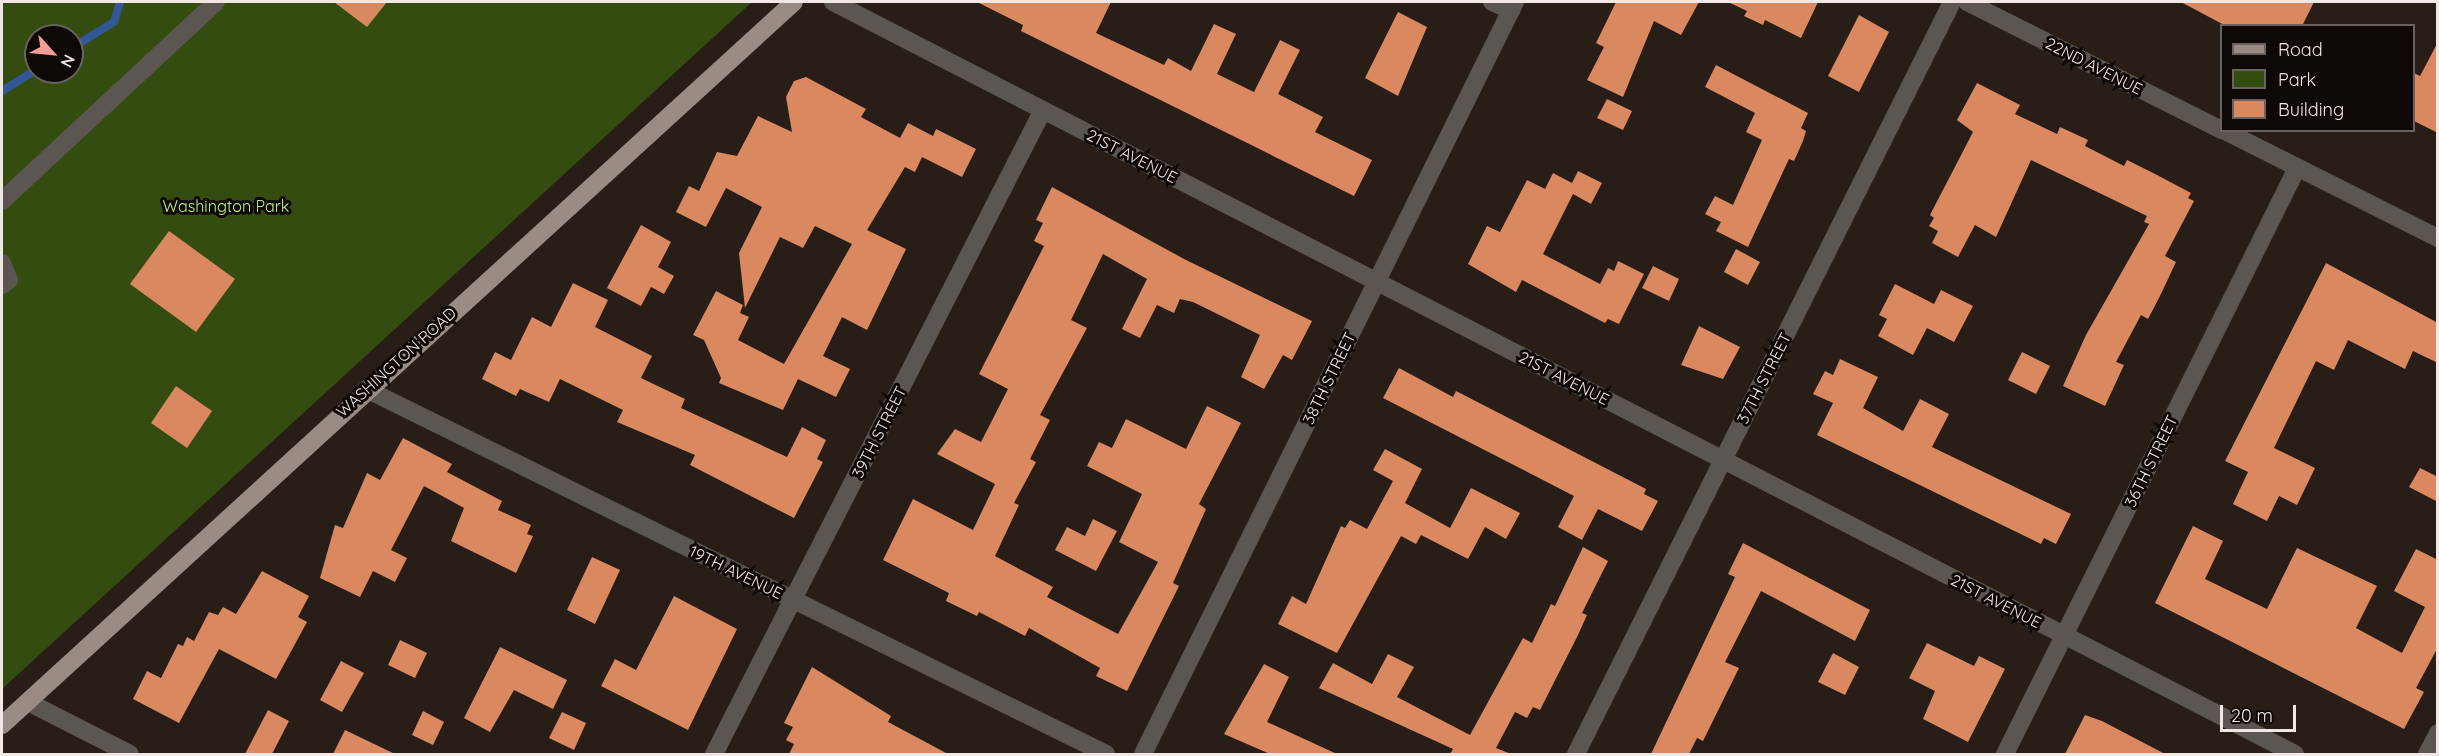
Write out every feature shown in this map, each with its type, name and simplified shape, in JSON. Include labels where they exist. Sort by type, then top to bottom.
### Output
[{"type":"main road","name":"WASHINGTON ROAD","points":[[2,725],[366,389],[794,2]]},
{"type":"street","points":[[2,201],[216,2]]},
{"type":"street","name":"21ST AVENUE","points":[[833,2],[2295,754]]},
{"type":"street","points":[[1492,2],[1513,6]]},
{"type":"street","name":"37TH STREET","points":[[1576,754],[1952,2]]},
{"type":"street","name":"22ND AVENUE","points":[[1967,2],[2220,129]]},
{"type":"street","name":"38TH STREET","points":[[1143,754],[1513,6]]},
{"type":"street","name":"39TH STREET","points":[[714,754],[1043,110]]},
{"type":"street","name":"22ND AVENUE","points":[[2226,132],[2438,238]]},
{"type":"street","name":"36TH STREET","points":[[2005,754],[2297,168]]},
{"type":"street","points":[[2,263],[9,280],[2,285]]},
{"type":"street","name":"19TH AVENUE","points":[[366,389],[1106,754]]},
{"type":"street","points":[[28,702],[130,754]]},
{"type":"street","points":[[2427,754],[2438,733]]},
{"type":"green space","name":"Washington Park","points":[[2,2],[752,2],[2,689]]},
{"type":"building","points":[[334,2],[387,2],[367,27]]},
{"type":"building","points":[[977,2],[1111,2],[1096,33],[1164,65],[1168,58],[1191,71],[1214,24],[1236,34],[1217,74],[1254,92],[1280,40],[1300,50],[1278,94],[1323,117],[1315,132],[1372,160],[1354,196],[1021,31],[1023,25]]},
{"type":"building","points":[[1616,2],[1699,2],[1681,35],[1654,21],[1623,97],[1587,80],[1604,47],[1596,43]]},
{"type":"building","points":[[1728,2],[1818,2],[1801,38],[1765,20],[1763,25],[1744,16],[1747,11]]},
{"type":"building","points":[[2181,2],[2314,2],[2303,24],[2222,24]]},
{"type":"building","points":[[1398,12],[1427,27],[1398,96],[1365,78]]},
{"type":"building","points":[[1859,15],[1889,32],[1859,92],[1828,76]]},
{"type":"building","points":[[2438,42],[2438,133],[2415,122],[2415,74],[2420,76]]},
{"type":"building","points":[[1716,65],[1808,113],[1801,128],[1806,131],[1803,141],[1794,161],[1789,159],[1748,247],[1716,231],[1721,222],[1705,214],[1715,196],[1733,205],[1762,140],[1746,132],[1755,113],[1705,87]]},
{"type":"building","points":[[806,77],[866,109],[861,117],[900,138],[908,123],[933,136],[936,129],[976,149],[962,177],[922,157],[915,172],[905,167],[867,230],[906,249],[867,330],[842,317],[823,356],[850,369],[836,397],[798,379],[783,410],[719,383],[721,378],[704,340],[693,335],[716,291],[743,305],[740,313],[749,317],[738,340],[784,364],[852,244],[815,226],[803,248],[780,237],[745,308],[739,253],[762,207],[726,188],[706,227],[676,212],[689,186],[699,191],[717,152],[737,156],[758,116],[792,132],[786,97],[794,81]]},
{"type":"building","points":[[1977,83],[2020,105],[2015,114],[2057,134],[2060,127],[2088,140],[2085,146],[2124,166],[2127,160],[2191,193],[2188,198],[2194,201],[2165,256],[2176,262],[2148,319],[2141,315],[2116,362],[2124,365],[2105,406],[2063,386],[2086,335],[2149,224],[2144,222],[2147,216],[2031,160],[1996,237],[1975,225],[1958,257],[1932,243],[1938,231],[1929,226],[1934,218],[1930,215],[1973,132],[1957,120]]},
{"type":"building","points":[[1607,99],[1632,111],[1623,130],[1597,118]]},
{"type":"building","points":[[1578,171],[1602,183],[1591,204],[1573,194],[1543,254],[1600,284],[1608,268],[1614,271],[1618,261],[1644,274],[1619,324],[1608,319],[1605,323],[1522,280],[1516,292],[1468,264],[1487,226],[1500,232],[1527,180],[1545,189],[1553,173],[1572,183]]},
{"type":"building","points":[[1052,187],[1186,260],[1312,321],[1292,360],[1283,355],[1264,389],[1241,377],[1260,335],[1193,302],[1180,299],[1174,313],[1157,305],[1140,338],[1122,329],[1147,279],[1103,254],[1071,320],[1087,328],[1040,415],[1050,420],[1030,459],[1036,462],[1014,503],[1019,505],[995,556],[1053,587],[1047,597],[1118,634],[1158,562],[1119,542],[1142,494],[1087,466],[1099,442],[1112,448],[1126,419],[1186,449],[1207,406],[1241,423],[1199,504],[1206,509],[1173,583],[1179,586],[1127,691],[1096,676],[1100,668],[1029,628],[1025,636],[979,612],[977,616],[946,601],[949,593],[883,560],[913,499],[973,530],[995,484],[937,454],[955,429],[981,442],[1008,389],[979,374],[1044,246],[1034,241],[1043,223],[1036,220]]},
{"type":"building","points":[[641,225],[671,242],[658,267],[674,276],[664,294],[651,287],[641,306],[607,288]]},
{"type":"building","points":[[169,231],[235,279],[196,332],[130,284]]},
{"type":"building","points":[[1736,249],[1760,262],[1748,285],[1724,272]]},
{"type":"building","points":[[2326,263],[2438,323],[2438,363],[2413,351],[2405,369],[2348,340],[2334,370],[2316,361],[2274,448],[2315,468],[2297,505],[2279,496],[2267,521],[2233,504],[2248,472],[2225,461]]},
{"type":"building","points":[[1653,266],[1679,279],[1669,301],[1642,288]]},
{"type":"building","points":[[573,283],[608,300],[595,327],[652,356],[641,378],[685,399],[681,408],[787,457],[802,427],[826,440],[817,459],[823,462],[794,518],[690,465],[695,455],[617,422],[623,410],[560,379],[549,402],[520,389],[516,396],[482,379],[495,352],[511,360],[532,317],[551,327]]},
{"type":"building","points":[[1895,284],[1934,304],[1941,290],[1973,306],[1954,342],[1927,328],[1913,355],[1878,336],[1887,319],[1879,315]]},
{"type":"building","points":[[1699,326],[1740,347],[1723,379],[1681,365]]},
{"type":"building","points":[[2022,352],[2050,366],[2036,394],[2008,380]]},
{"type":"building","points":[[1840,359],[1878,377],[1863,408],[1903,431],[1920,399],[1949,414],[1932,447],[2071,514],[2056,544],[2044,538],[2041,544],[1817,435],[1833,403],[1813,394],[1825,371],[1833,375]]},
{"type":"building","points":[[1399,368],[1453,397],[1456,391],[1646,489],[1644,494],[1658,501],[1642,531],[1598,509],[1582,540],[1558,527],[1574,496],[1383,398]]},
{"type":"building","points":[[176,386],[212,411],[187,448],[151,423]]},
{"type":"building","points":[[403,438],[452,464],[447,472],[502,501],[498,510],[531,525],[527,534],[533,536],[516,573],[451,541],[464,508],[424,486],[391,550],[407,558],[395,582],[373,571],[360,597],[320,578],[335,525],[343,528],[367,473],[380,480]]},
{"type":"building","points":[[1385,449],[1422,469],[1405,503],[1450,528],[1471,488],[1520,513],[1506,539],[1485,527],[1468,559],[1421,535],[1416,544],[1401,536],[1337,653],[1278,624],[1292,596],[1306,604],[1341,526],[1345,528],[1350,520],[1367,529],[1393,481],[1373,470]]},
{"type":"building","points":[[2420,468],[2438,477],[2438,502],[2409,487]]},
{"type":"building","points":[[1093,519],[1117,531],[1096,571],[1055,550],[1067,527],[1085,536]]},
{"type":"building","points":[[2193,526],[2223,541],[2205,579],[2267,609],[2297,548],[2377,586],[2356,628],[2402,653],[2425,607],[2394,591],[2416,549],[2438,560],[2438,647],[2416,688],[2424,692],[2404,729],[2155,603]]},
{"type":"building","points":[[1743,543],[1870,610],[1855,641],[1761,591],[1725,662],[1739,668],[1703,741],[1697,738],[1689,754],[1651,754],[1735,577],[1728,574]]},
{"type":"building","points":[[1583,547],[1608,561],[1582,613],[1587,615],[1578,635],[1540,710],[1533,707],[1527,718],[1515,712],[1496,748],[1511,754],[1450,754],[1453,749],[1319,688],[1333,663],[1372,684],[1388,654],[1414,667],[1397,697],[1470,735],[1523,638],[1532,643],[1551,604],[1555,606]]},
{"type":"building","points":[[592,557],[620,570],[595,624],[567,610]]},
{"type":"building","points":[[262,571],[309,596],[298,617],[307,622],[276,679],[219,649],[179,723],[133,699],[147,671],[161,678],[178,644],[183,646],[187,637],[194,641],[209,612],[218,615],[223,607],[236,614]]},
{"type":"building","points":[[674,596],[737,629],[688,730],[601,686],[615,659],[636,670]]},
{"type":"building","points":[[400,640],[427,653],[415,678],[388,665]]},
{"type":"building","points":[[1927,643],[1974,666],[1979,656],[2005,669],[1968,742],[1923,719],[1935,691],[1909,678]]},
{"type":"building","points":[[500,647],[567,680],[553,709],[514,690],[490,732],[464,718]]},
{"type":"building","points":[[1833,653],[1859,667],[1845,695],[1818,682]]},
{"type":"building","points":[[341,661],[364,673],[342,712],[320,700]]},
{"type":"building","points":[[1264,664],[1289,677],[1267,722],[1337,754],[1270,754],[1224,734]]},
{"type":"building","points":[[812,667],[891,716],[888,722],[948,754],[789,754],[794,744],[786,740],[793,727],[784,723]]},
{"type":"building","points":[[268,710],[289,721],[272,754],[245,754]]},
{"type":"building","points":[[423,711],[444,722],[433,745],[412,735]]},
{"type":"building","points":[[562,712],[586,723],[574,750],[549,738]]},
{"type":"building","points":[[2085,715],[2102,721],[2165,754],[2065,754]]},
{"type":"building","points":[[345,730],[395,754],[333,754]]},
{"type":"waterway","points":[[84,41],[114,22],[120,2]]},
{"type":"waterway","points":[[2,91],[24,77]]}]
